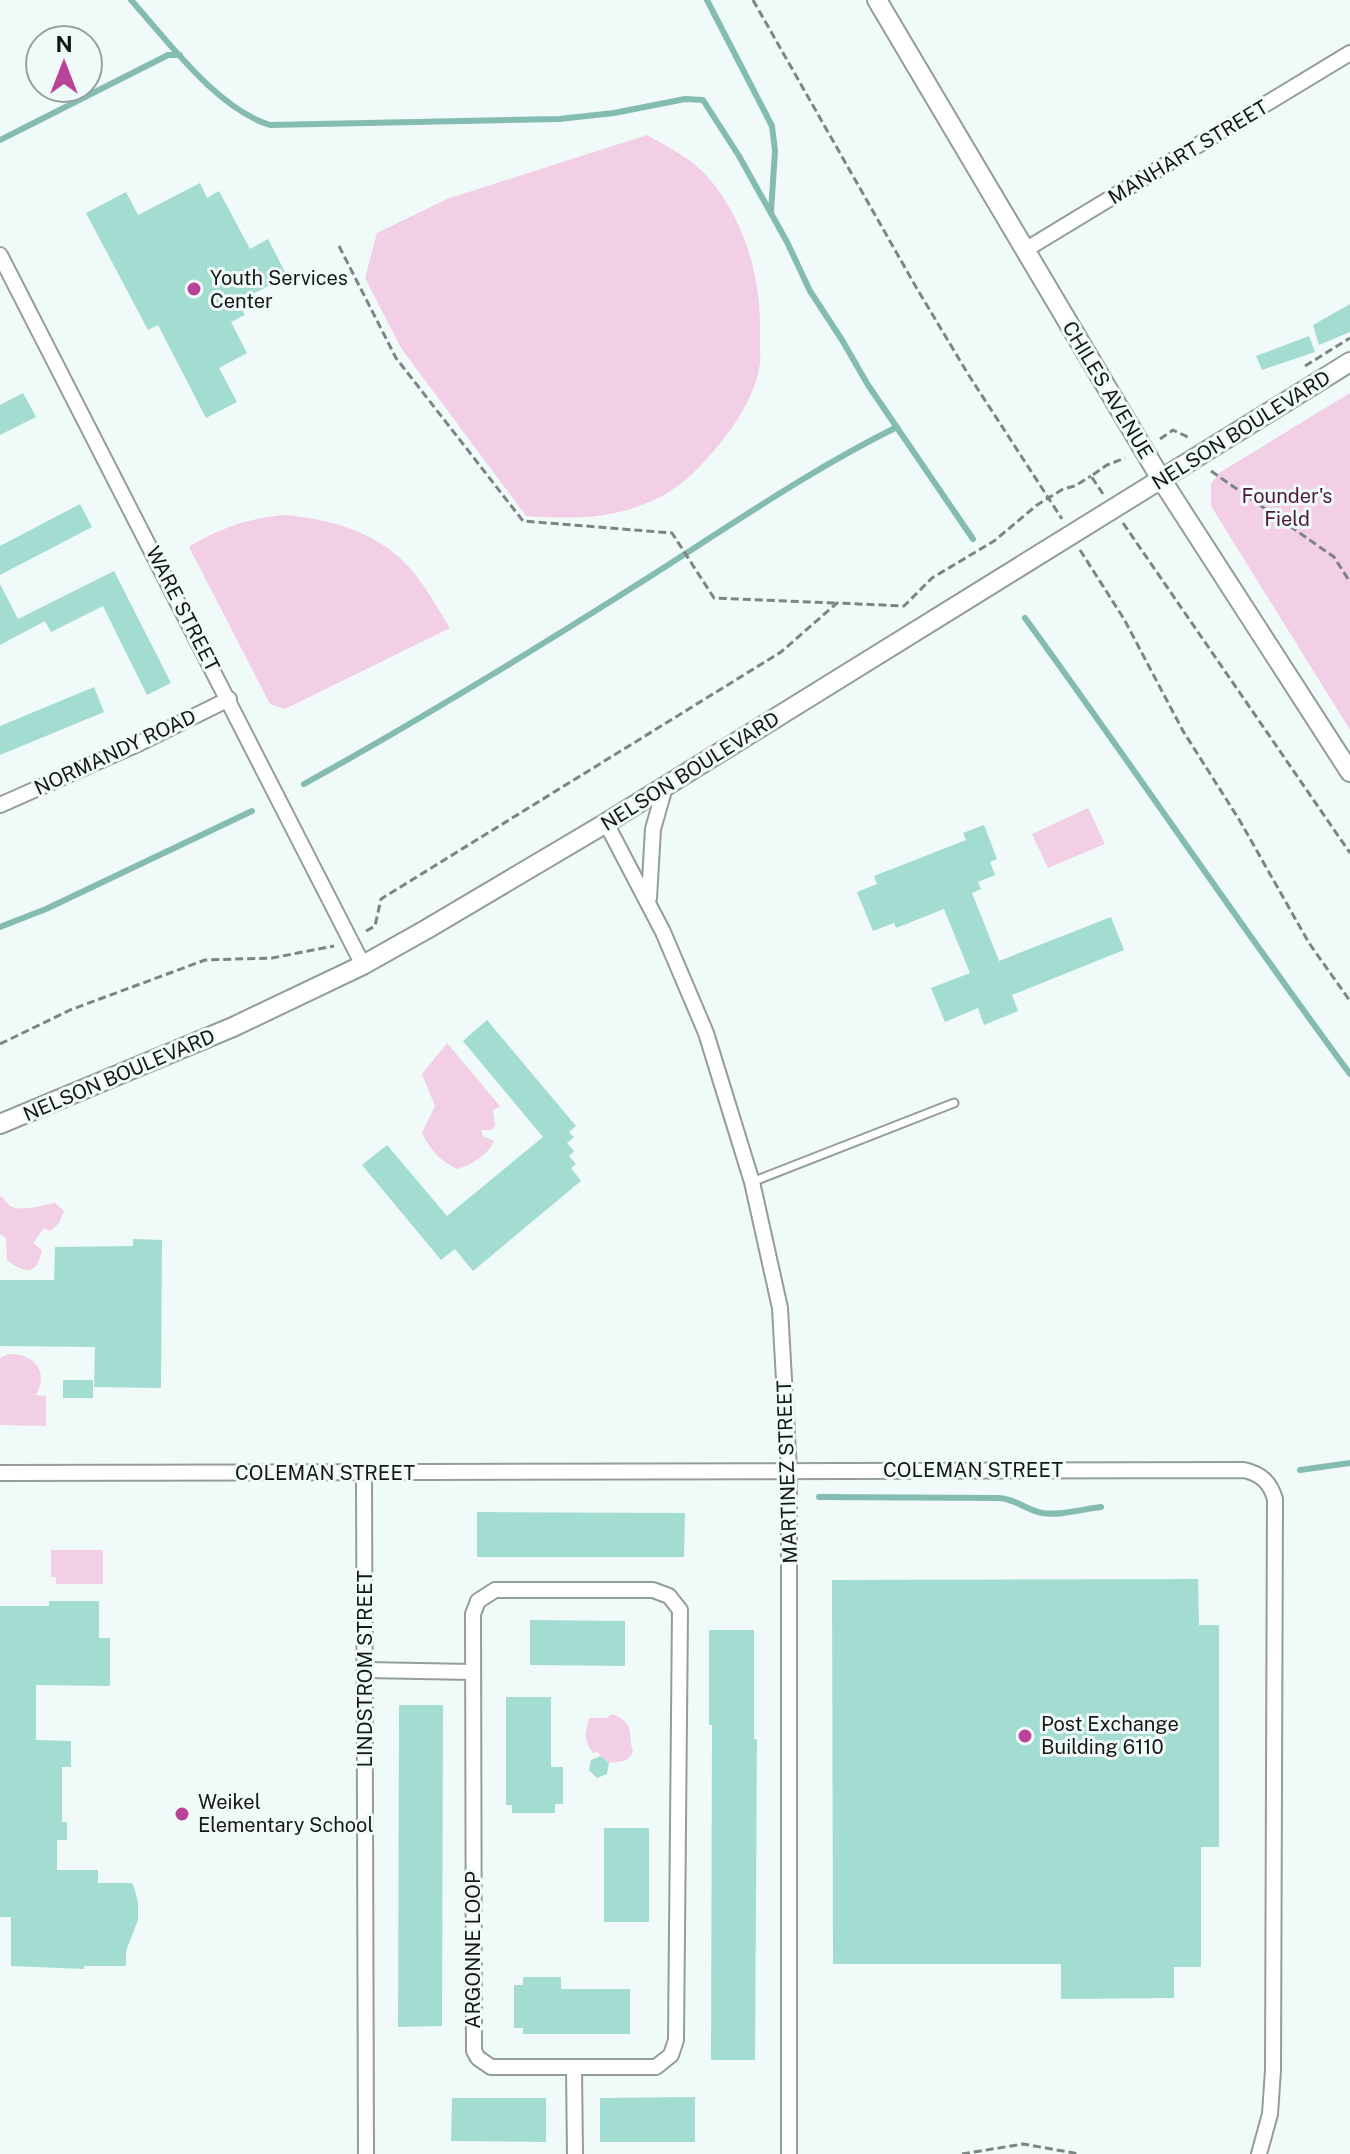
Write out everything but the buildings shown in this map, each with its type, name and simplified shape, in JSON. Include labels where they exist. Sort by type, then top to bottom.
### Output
[{"type":"street","name":"CHILES AVENUE","points":[[877,0],[1161,479],[1350,772]]},
{"type":"street","name":"MANHART STREET","points":[[1025,250],[1350,53]]},
{"type":"street","name":"WARE STREET","points":[[0,255],[363,965]]},
{"type":"street","name":"NELSON BOULEVARD","points":[[0,1124],[220,1033],[363,965],[488,895],[1350,362]]},
{"type":"street","name":"NORMANDY ROAD","points":[[0,805],[140,743],[229,699]]},
{"type":"street","points":[[649,902],[653,829],[665,787]]},
{"type":"street","name":"MARTINEZ STREET","points":[[606,823],[649,902],[706,1033],[752,1182],[780,1308],[789,1470],[789,2154]]},
{"type":"street","name":"COLEMAN STREET","points":[[0,1473],[1244,1470],[1259,1475],[1266,1481],[1275,1499],[1273,2070],[1270,2114],[1259,2154]]},
{"type":"street","name":"LINDSTROM STREET","points":[[364,1473],[366,2154]]},
{"type":"street","name":"ARGONNE LOOP","points":[[495,1590],[653,1590],[669,1596],[680,1610],[676,2040],[671,2055],[656,2067],[491,2067],[474,2051],[473,1672],[474,1607],[482,1596],[495,1590]]},
{"type":"street","points":[[365,1670],[473,1672]]},
{"type":"street","points":[[574,2069],[575,2154]]},
{"type":"lane","points":[[752,1182],[954,1103]]},
{"type":"path","points":[[753,0],[916,287],[1124,619],[1169,707],[1240,821],[1309,943],[1350,1001]]},
{"type":"path","points":[[339,246],[396,358],[523,521],[672,533],[714,598],[904,606],[932,578],[994,541],[1049,498],[1091,476]]},
{"type":"path","points":[[1189,439],[1214,476],[1334,557],[1350,582]]},
{"type":"path","points":[[0,1044],[70,1010],[205,960],[272,958],[327,949],[350,940],[375,926],[381,899],[781,652],[837,603]]},
{"type":"path","points":[[962,2154],[1023,2144],[1080,2154]]},
{"type":"green space","points":[[647,135],[686,158],[707,176],[732,212],[741,232],[749,252],[758,295],[760,358],[756,381],[741,414],[720,444],[693,473],[665,495],[640,506],[608,514],[526,516],[401,348],[365,278],[377,233],[447,199]]},
{"type":"green space","name":"Founder's Field","points":[[1350,393],[1350,730],[1211,506],[1211,484],[1219,473]]},
{"type":"green space","points":[[285,515],[336,524],[382,544],[414,573],[450,628],[285,709],[270,704],[189,547],[235,525]]},
{"type":"green space","points":[[1088,808],[1105,844],[1048,868],[1032,834]]},
{"type":"green space","points":[[447,1043],[500,1106],[493,1110],[495,1125],[492,1130],[481,1130],[483,1136],[494,1141],[492,1146],[478,1159],[457,1169],[436,1154],[422,1133],[435,1106],[422,1074]]},
{"type":"green space","points":[[0,1196],[13,1207],[32,1208],[55,1203],[64,1211],[59,1223],[50,1231],[44,1228],[33,1243],[42,1250],[37,1264],[29,1270],[7,1260],[6,1238],[0,1234]]},
{"type":"green space","points":[[8,1354],[25,1357],[37,1365],[41,1378],[36,1395],[46,1396],[46,1426],[0,1425],[0,1358]]},
{"type":"green space","points":[[51,1550],[103,1550],[103,1584],[56,1584],[56,1577],[51,1577]]},
{"type":"green space","points":[[612,1714],[628,1725],[633,1752],[626,1760],[609,1763],[597,1752],[593,1753],[586,1736],[589,1718],[606,1718]]},
{"type":"waterway","points":[[131,0],[212,89],[250,117],[270,125],[559,119],[614,113],[685,99],[703,100],[739,156],[787,242],[810,291],[868,385],[973,539]]},
{"type":"waterway","points":[[707,0],[772,126],[775,151],[771,212]]},
{"type":"waterway","points":[[0,140],[168,55],[180,55]]},
{"type":"waterway","points":[[304,784],[507,665],[794,485],[897,427]]},
{"type":"waterway","points":[[1025,618],[1350,1074]]},
{"type":"waterway","points":[[0,927],[46,909],[252,811]]},
{"type":"waterway","points":[[1300,1470],[1350,1463]]},
{"type":"waterway","points":[[819,1497],[999,1498],[1049,1514],[1101,1507]]},
{"type":"place","name":"Youth Services Center","points":[[194,289]]},
{"type":"place","name":"Post Exchange Building 6110","points":[[1025,1736]]},
{"type":"place","name":"Weikel Elementary School","points":[[182,1814]]}]
